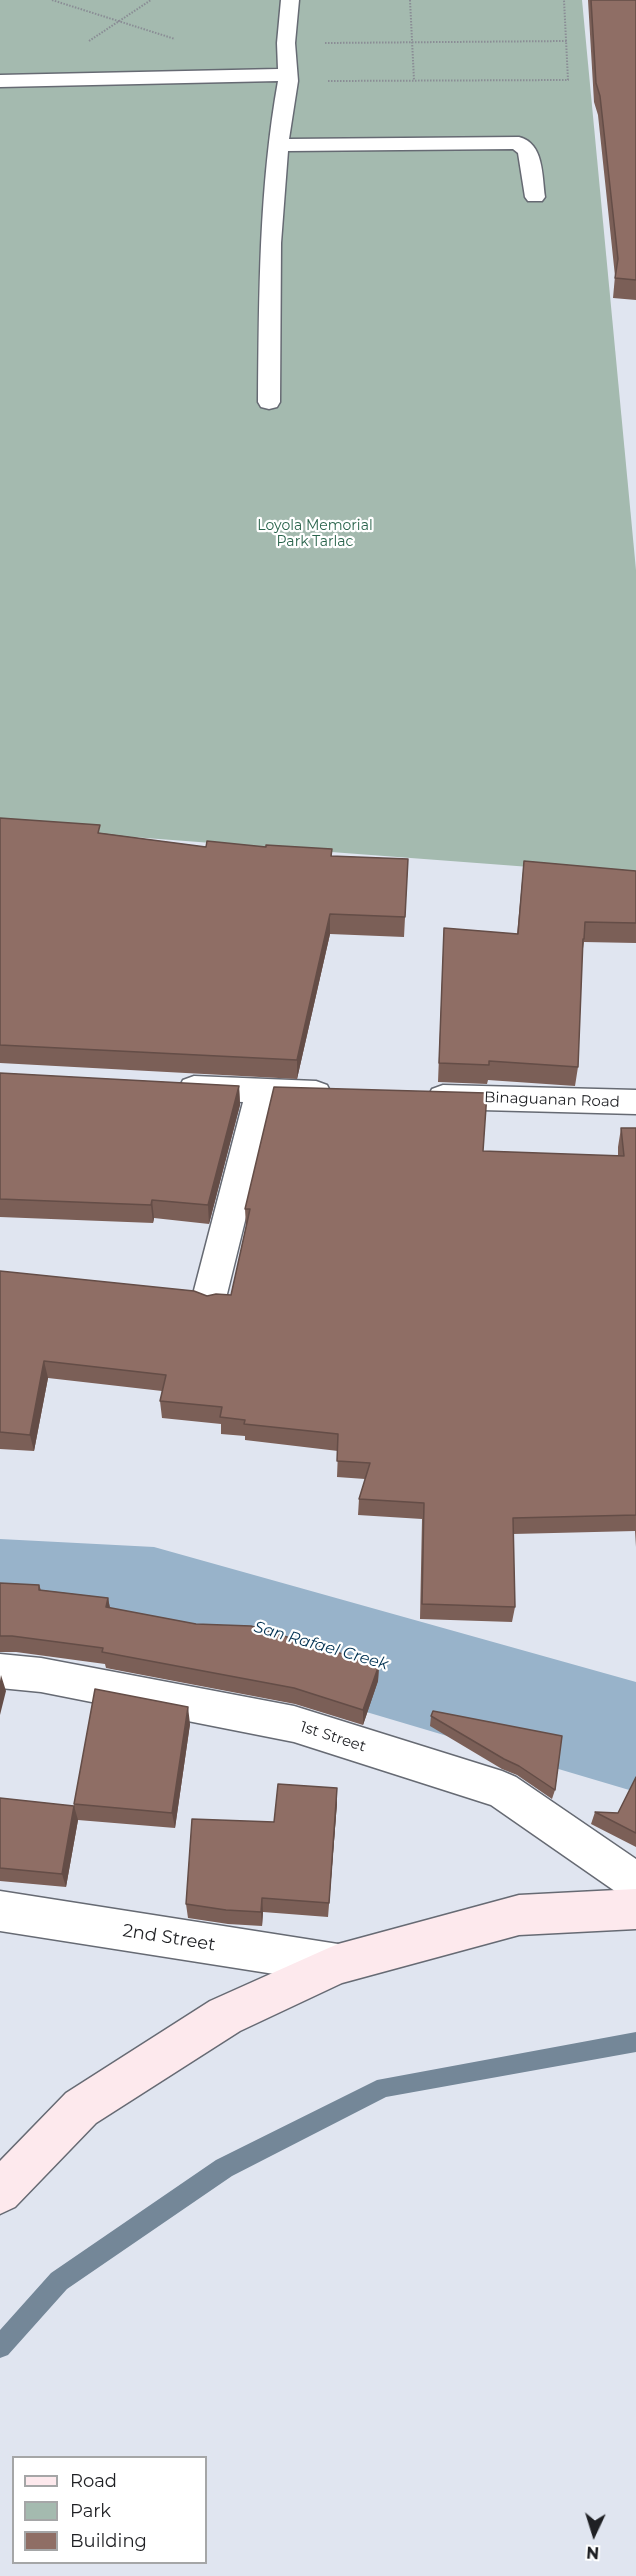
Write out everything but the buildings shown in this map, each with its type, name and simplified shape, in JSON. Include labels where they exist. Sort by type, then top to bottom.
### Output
[{"type":"street","points":[[269,402],[270,243],[288,78],[286,43],[290,0]]},
{"type":"street","points":[[0,81],[288,78]]},
{"type":"street","points":[[279,145],[506,142],[519,144],[528,151],[535,197]]},
{"type":"street","points":[[166,1086],[343,1094]]},
{"type":"street","points":[[209,1298],[261,1092]]},
{"type":"street","name":"Binaguanan Road","points":[[413,1096],[636,1102]]},
{"type":"street","name":"1st Street","points":[[0,1671],[41,1675],[294,1725],[502,1790],[636,1882]]},
{"type":"street","points":[[0,2192],[81,2108],[225,2016],[338,1964],[519,1914],[636,1909]]},
{"type":"street","name":"2nd Street","points":[[0,1911],[338,1964]]},
{"type":"path","points":[[52,0],[175,39]]},
{"type":"path","points":[[82,46],[151,0]]},
{"type":"path","points":[[410,0],[414,80]]},
{"type":"path","points":[[288,78],[568,80],[568,41],[564,0]]},
{"type":"path","points":[[286,43],[568,41]]},
{"type":"green space","name":"Loyola Memorial Park Tarlac","points":[[0,0],[582,0],[636,570],[636,875],[0,827]]},
{"type":"waterway","name":"San Rafael Creek","points":[[0,1589],[154,1598],[636,1737]]},
{"type":"waterway","points":[[0,2347],[59,2281],[224,2168],[384,2087],[636,2042]]}]
